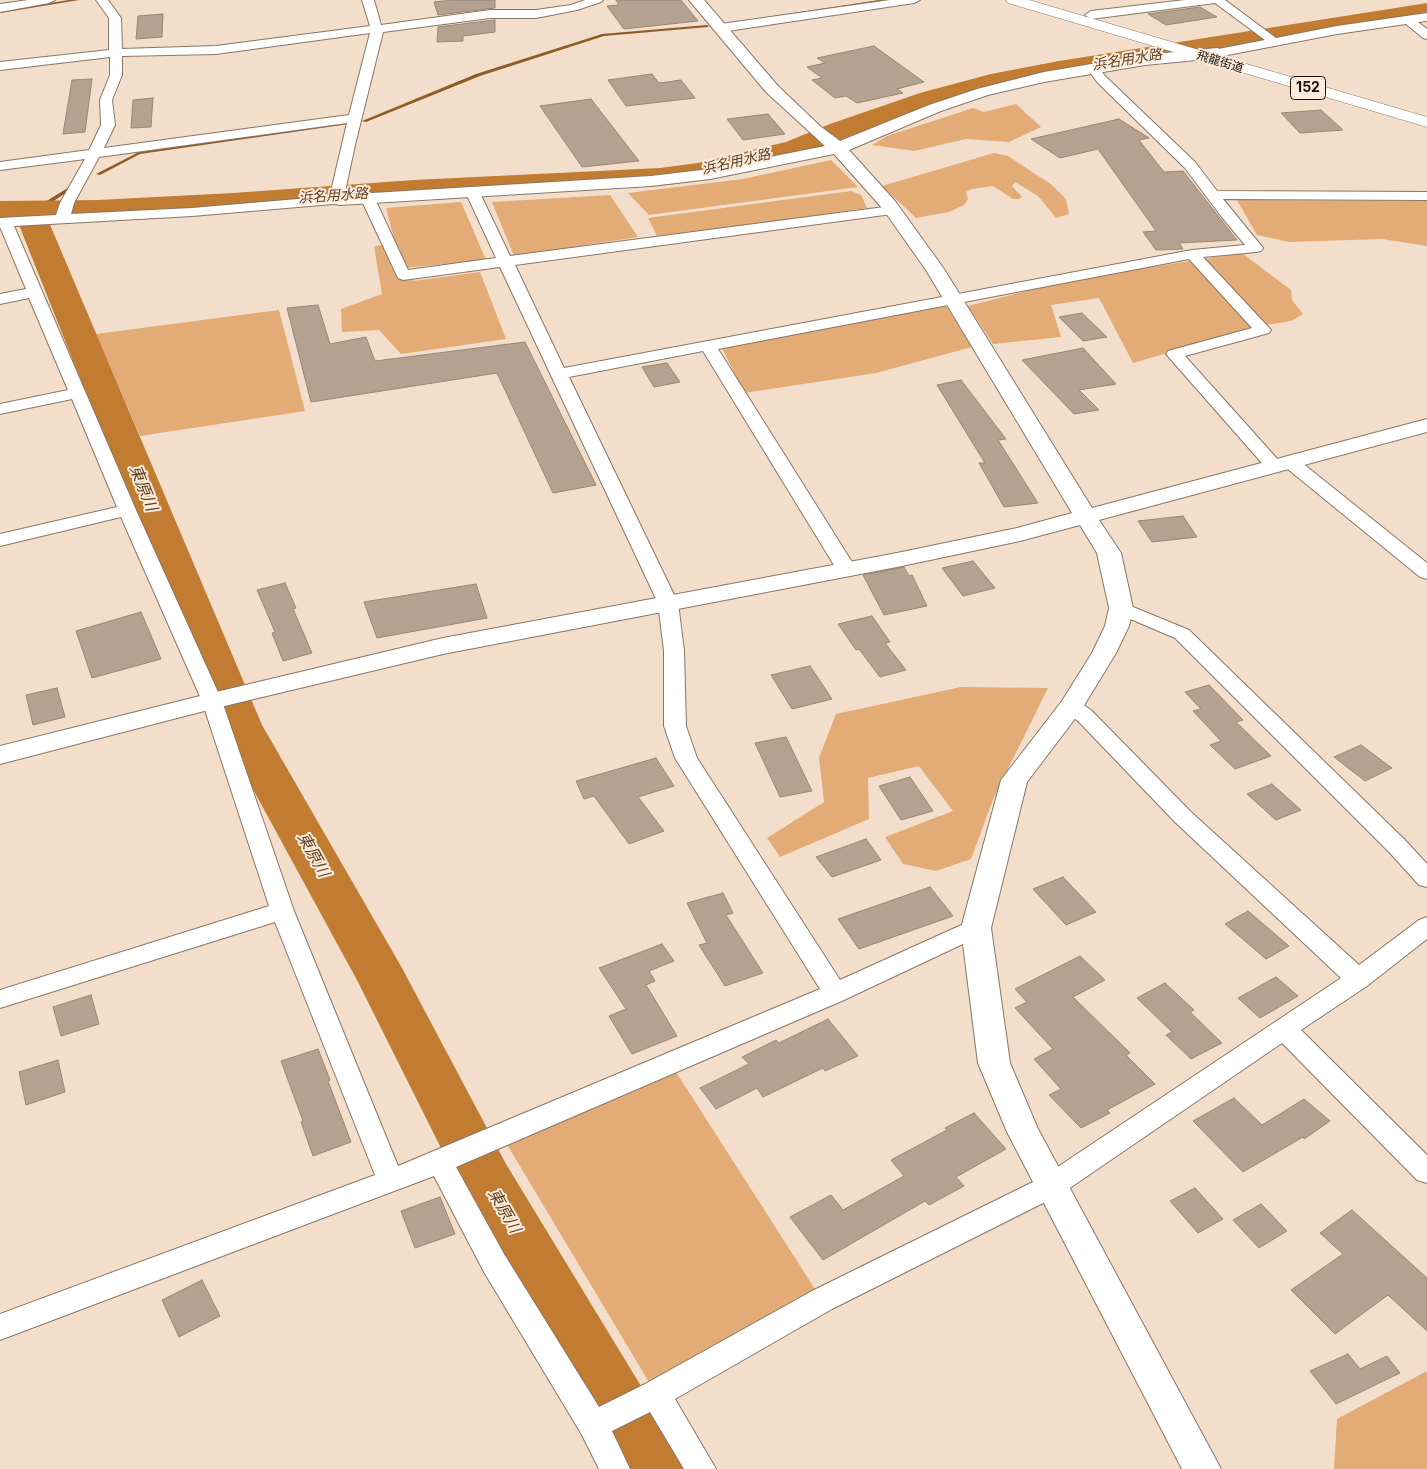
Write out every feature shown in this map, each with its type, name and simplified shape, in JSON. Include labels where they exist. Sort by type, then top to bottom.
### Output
[{"type":"highway","name":"飛龍街道","points":[[1013,0],[1158,44],[1198,50],[1427,113]]},
{"type":"highway","name":"飛龍街道","points":[[1039,0],[1427,122]]},
{"type":"street","points":[[0,8],[49,0]]},
{"type":"street","points":[[64,212],[86,172],[92,155],[108,125],[106,100],[116,75],[115,18],[102,0]]},
{"type":"street","points":[[340,194],[348,146],[377,30],[368,0]]},
{"type":"street","points":[[0,66],[115,53],[216,50],[490,14],[536,14],[572,8],[597,0]]},
{"type":"street","points":[[696,0],[772,89],[827,140],[892,210],[955,300],[1059,474],[1109,553],[1121,608],[1117,626],[1104,654],[1071,706],[1014,780],[976,928],[994,1063],[1023,1132],[1202,1469]]},
{"type":"street","points":[[721,28],[914,0]]},
{"type":"street","points":[[1091,15],[1216,0],[1268,38]]},
{"type":"street","points":[[391,1181],[282,911],[212,701],[2,222],[64,212],[192,212],[340,194],[368,199],[651,181],[710,174],[935,108],[983,92],[1093,68],[1268,38],[1427,17]]},
{"type":"street","points":[[1409,20],[1427,35]]},
{"type":"street","points":[[558,374],[1192,254],[1256,248],[1190,165],[1101,79],[1093,68]]},
{"type":"street","points":[[0,166],[356,118]]},
{"type":"street","points":[[472,192],[668,603],[674,651],[675,726],[686,758],[835,993]]},
{"type":"street","points":[[1212,195],[1427,196]]},
{"type":"street","points":[[368,199],[403,275],[506,263],[892,210]]},
{"type":"street","points":[[1192,254],[1263,330],[1174,354],[1282,464],[1427,573]]},
{"type":"street","points":[[0,299],[34,292]]},
{"type":"street","points":[[708,346],[847,570]]},
{"type":"street","points":[[0,409],[77,393]]},
{"type":"street","points":[[0,755],[212,701],[443,646],[847,570],[1011,536],[1427,425]]},
{"type":"street","points":[[0,540],[127,510]]},
{"type":"street","points":[[1121,608],[1182,634],[1398,847],[1427,879]]},
{"type":"street","points":[[1071,706],[1091,722],[1183,817],[1358,979]]},
{"type":"street","points":[[0,999],[282,911]]},
{"type":"street","points":[[593,1425],[656,1394],[822,1300],[1051,1186],[1358,979],[1427,926]]},
{"type":"street","points":[[0,1327],[391,1181],[487,1143],[835,993],[976,928]]},
{"type":"street","points":[[1284,1029],[1427,1172]]},
{"type":"street","points":[[440,1162],[494,1263],[593,1425],[615,1469]]},
{"type":"street","points":[[656,1394],[701,1469]]},
{"type":"shaded area","points":[[1016,104],[1041,127],[1009,142],[966,139],[914,151],[872,145],[887,136],[973,108],[984,112]]},
{"type":"shaded area","points":[[994,153],[1008,156],[1052,185],[1066,199],[1069,214],[1056,218],[1038,196],[1015,182],[1012,186],[1022,197],[1019,199],[1013,199],[993,186],[972,189],[966,192],[968,199],[964,205],[949,212],[916,218],[882,186]]},
{"type":"shaded area","points":[[831,160],[858,187],[649,215],[628,193],[743,179]]},
{"type":"shaded area","points":[[851,191],[861,195],[867,208],[768,223],[657,236],[648,218]]},
{"type":"shaded area","points":[[610,195],[638,237],[514,256],[492,202]]},
{"type":"shaded area","points":[[1237,200],[1427,201],[1427,246],[1382,239],[1289,242],[1257,235]]},
{"type":"shaded area","points":[[461,202],[486,260],[403,268],[413,281],[480,272],[506,339],[401,354],[379,330],[342,332],[341,309],[382,294],[374,246],[385,245],[401,265],[386,208]]},
{"type":"shaded area","points":[[1242,253],[1291,290],[1292,300],[1303,314],[1291,321],[1260,326],[1133,363],[1099,298],[1051,305],[1061,337],[993,344],[968,306],[1074,279]]},
{"type":"shaded area","points":[[946,306],[972,347],[876,373],[744,393],[722,348]]},
{"type":"shaded area","points":[[279,310],[305,411],[140,436],[96,334]]},
{"type":"shaded area","points":[[961,687],[1048,688],[994,797],[971,859],[936,871],[903,864],[885,837],[953,811],[919,766],[868,778],[869,819],[780,857],[767,838],[824,802],[819,758],[836,714]]},
{"type":"shaded area","points":[[676,1072],[822,1300],[656,1394],[502,1136]]},
{"type":"shaded area","points":[[1427,1371],[1427,1469],[1334,1469],[1337,1419]]},
{"type":"building","points":[[495,0],[495,8],[438,15],[434,2]]},
{"type":"building","points":[[616,0],[681,0],[698,21],[624,29],[607,6],[619,5]]},
{"type":"building","points":[[1200,7],[1217,17],[1166,25],[1148,14]]},
{"type":"building","points":[[163,14],[162,37],[136,39],[138,16]]},
{"type":"building","points":[[495,20],[495,32],[463,36],[463,41],[437,42],[438,27]]},
{"type":"building","points":[[874,46],[924,82],[897,89],[903,93],[857,103],[846,96],[835,98],[812,80],[822,78],[807,67],[825,63],[817,58]]},
{"type":"building","points":[[652,74],[659,83],[681,80],[695,98],[626,106],[608,80]]},
{"type":"building","points":[[92,79],[85,132],[63,134],[72,80]]},
{"type":"building","points":[[153,98],[151,127],[131,128],[133,100]]},
{"type":"building","points":[[591,99],[639,161],[582,167],[540,106]]},
{"type":"building","points":[[1321,110],[1343,130],[1300,133],[1281,113]]},
{"type":"building","points":[[768,114],[785,134],[743,140],[727,119]]},
{"type":"building","points":[[1119,119],[1149,138],[1139,140],[1164,172],[1183,171],[1237,240],[1179,243],[1183,249],[1156,250],[1143,232],[1156,231],[1098,149],[1060,158],[1031,139]]},
{"type":"building","points":[[318,305],[330,344],[366,337],[375,361],[525,342],[596,485],[553,493],[497,373],[311,402],[287,308]]},
{"type":"building","points":[[1082,313],[1107,337],[1083,341],[1059,317]]},
{"type":"building","points":[[1083,348],[1116,384],[1079,390],[1099,410],[1074,414],[1022,360]]},
{"type":"building","points":[[667,363],[680,382],[654,387],[642,367]]},
{"type":"building","points":[[961,380],[1006,439],[998,440],[1038,503],[1004,507],[979,463],[985,463],[937,385]]},
{"type":"building","points":[[1183,516],[1197,537],[1152,542],[1138,521]]},
{"type":"building","points":[[973,561],[995,588],[963,596],[942,568]]},
{"type":"building","points":[[904,567],[909,576],[912,575],[927,606],[884,615],[863,575]]},
{"type":"building","points":[[285,583],[296,608],[293,609],[312,653],[283,661],[272,633],[275,632],[257,590]]},
{"type":"building","points":[[476,584],[487,618],[377,638],[364,602]]},
{"type":"building","points":[[141,612],[161,659],[92,678],[76,631]]},
{"type":"building","points":[[872,616],[890,642],[885,643],[906,670],[880,677],[859,649],[856,650],[838,624]]},
{"type":"building","points":[[810,666],[832,699],[792,709],[771,675]]},
{"type":"building","points":[[1209,685],[1243,720],[1236,722],[1271,756],[1235,769],[1210,745],[1221,741],[1193,711],[1201,709],[1185,692]]},
{"type":"building","points":[[57,688],[65,717],[33,725],[26,695]]},
{"type":"building","points":[[786,737],[812,791],[780,797],[755,743]]},
{"type":"building","points":[[1361,745],[1392,768],[1365,781],[1334,757]]},
{"type":"building","points":[[656,758],[674,786],[638,797],[664,831],[629,844],[594,796],[584,799],[576,781]]},
{"type":"building","points":[[910,777],[933,811],[901,820],[879,786]]},
{"type":"building","points":[[1272,784],[1301,810],[1276,820],[1247,794]]},
{"type":"building","points":[[866,839],[881,860],[832,877],[816,857]]},
{"type":"building","points":[[1063,877],[1096,912],[1066,925],[1033,889]]},
{"type":"building","points":[[930,887],[953,916],[859,949],[838,919]]},
{"type":"building","points":[[723,893],[733,913],[726,915],[763,973],[725,986],[699,945],[707,943],[687,903]]},
{"type":"building","points":[[1248,911],[1289,946],[1266,959],[1225,924]]},
{"type":"building","points":[[662,944],[674,961],[649,971],[655,981],[646,985],[677,1036],[632,1054],[609,1016],[626,1009],[599,968]]},
{"type":"building","points":[[1080,956],[1105,980],[1073,997],[1130,1053],[1126,1055],[1155,1084],[1107,1110],[1110,1113],[1081,1128],[1049,1095],[1061,1089],[1034,1059],[1053,1049],[1015,1008],[1027,1002],[1015,989]]},
{"type":"building","points":[[1276,977],[1298,996],[1260,1018],[1238,998]]},
{"type":"building","points":[[1165,983],[1194,1010],[1190,1012],[1222,1043],[1191,1059],[1166,1035],[1172,1032],[1137,998]]},
{"type":"building","points":[[91,995],[99,1024],[61,1036],[53,1007]]},
{"type":"building","points":[[828,1019],[858,1056],[825,1071],[823,1068],[763,1097],[757,1088],[716,1109],[700,1088],[749,1064],[742,1057],[776,1040],[779,1043]]},
{"type":"building","points":[[318,1049],[351,1142],[313,1156],[301,1122],[303,1121],[281,1061]]},
{"type":"building","points":[[58,1060],[65,1092],[26,1105],[19,1072]]},
{"type":"building","points":[[1234,1098],[1262,1125],[1304,1099],[1330,1121],[1304,1139],[1303,1137],[1243,1172],[1193,1121]]},
{"type":"building","points":[[974,1113],[1006,1149],[956,1177],[964,1186],[929,1205],[925,1201],[823,1260],[790,1217],[831,1195],[843,1210],[904,1176],[891,1160]]},
{"type":"building","points":[[1195,1188],[1223,1219],[1198,1233],[1170,1201]]},
{"type":"building","points":[[440,1197],[455,1234],[415,1248],[401,1211]]},
{"type":"building","points":[[1261,1204],[1287,1231],[1259,1248],[1233,1220]]},
{"type":"building","points":[[1352,1210],[1427,1278],[1427,1331],[1388,1295],[1335,1334],[1291,1290],[1343,1254],[1320,1233]]},
{"type":"building","points":[[202,1280],[220,1316],[179,1337],[162,1300]]},
{"type":"building","points":[[1348,1354],[1360,1369],[1387,1356],[1400,1373],[1336,1404],[1310,1371]]},
{"type":"waterway","points":[[0,12],[77,0]]},
{"type":"waterway","points":[[743,21],[887,0]]},
{"type":"waterway","name":"浜名用水路","points":[[29,211],[233,202],[414,189],[660,177],[698,172],[796,148],[840,130],[930,99],[991,82],[1059,69],[1427,10]]},
{"type":"waterway","points":[[364,121],[478,75],[604,35],[707,26]]},
{"type":"waterway","points":[[98,174],[139,153],[347,123]]},
{"type":"waterway","points":[[29,211],[32,208],[47,203],[73,187]]},
{"type":"waterway","points":[[0,210],[29,211]]},
{"type":"waterway","name":"東原川","points":[[29,211],[240,725],[384,982],[486,1181],[655,1469]]}]
